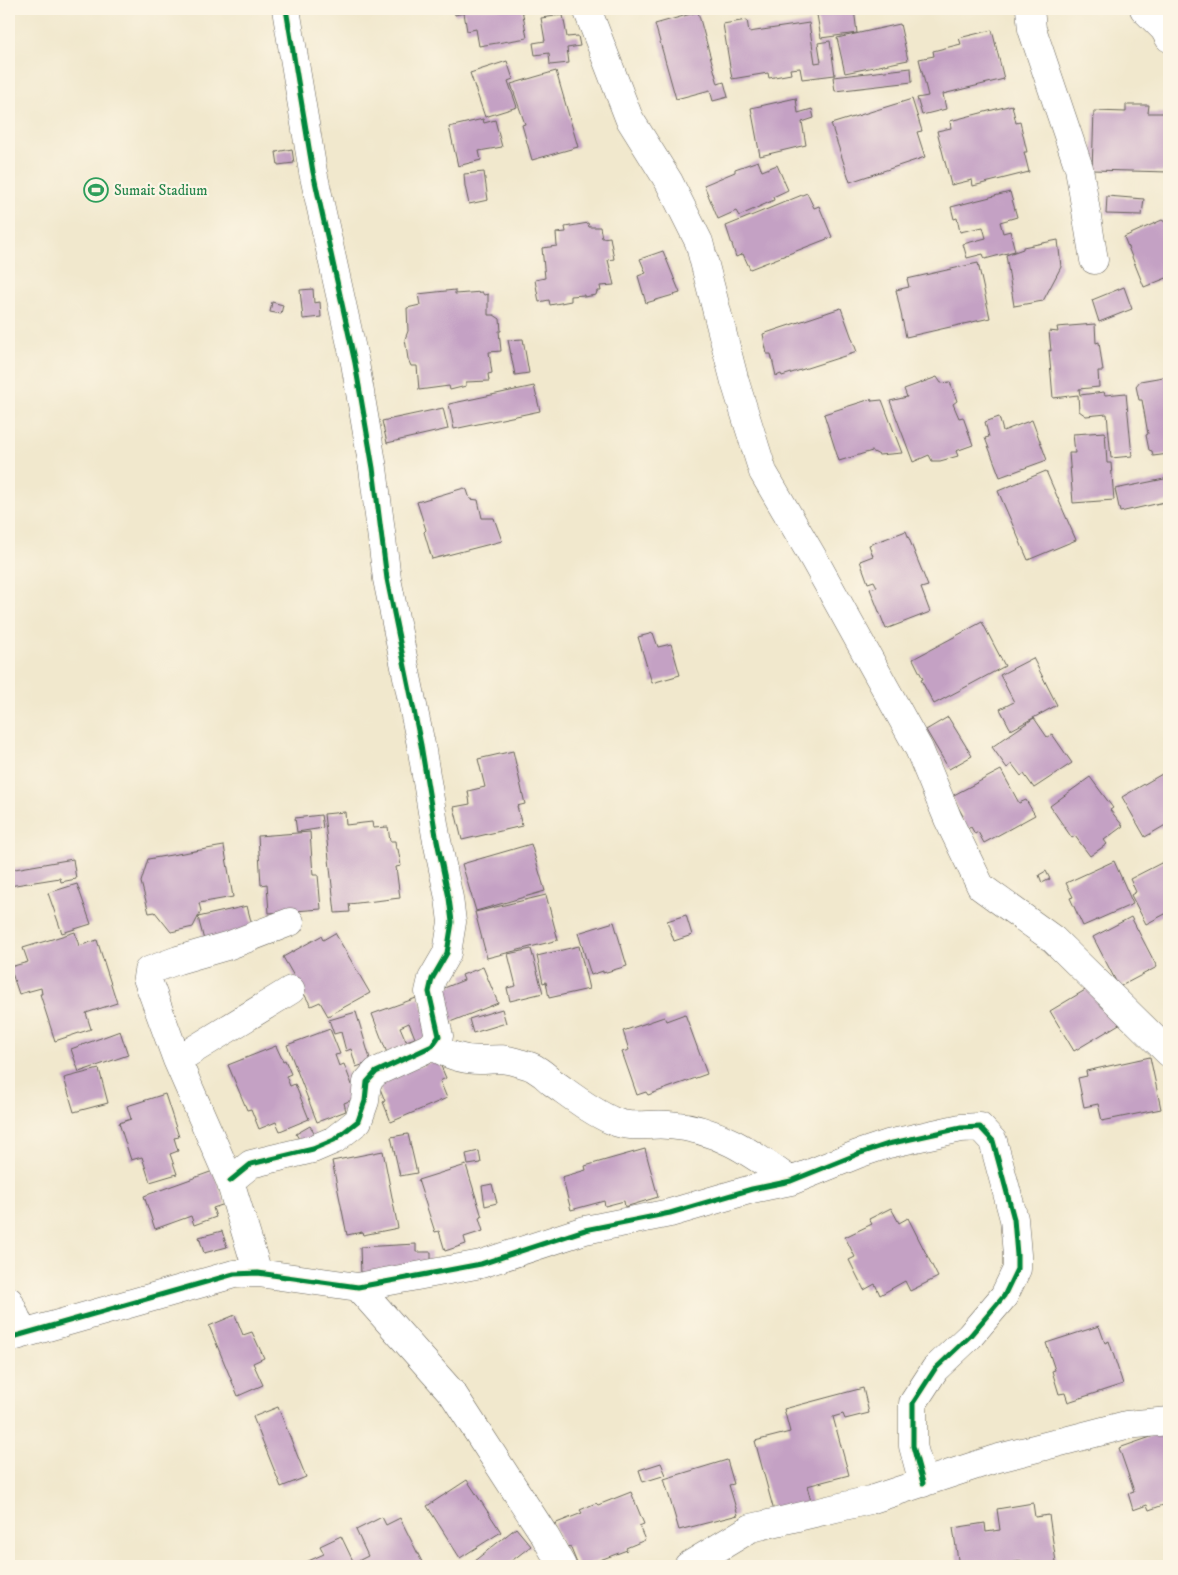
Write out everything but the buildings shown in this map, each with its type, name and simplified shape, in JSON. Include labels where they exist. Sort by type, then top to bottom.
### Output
[{"type":"street","points":[[230,1181],[251,1164],[313,1149],[334,1140],[358,1121],[365,1101],[366,1082],[376,1072],[432,1046],[439,1036],[429,992],[432,979],[447,953],[452,922],[421,745],[386,579],[373,468],[355,363],[313,172],[286,9]]},
{"type":"street","points":[[587,9],[629,118],[669,182],[699,242],[735,382],[763,472],[815,561],[919,749],[948,818],[981,887],[1054,938],[1169,1053]]},
{"type":"street","points":[[1030,9],[1032,29],[1079,168],[1094,260]]},
{"type":"street","points":[[1144,9],[1164,29],[1169,38]]},
{"type":"street","points":[[258,1273],[230,1181],[177,1060],[147,978],[148,971],[230,945],[290,922]]},
{"type":"street","points":[[177,1060],[291,990]]},
{"type":"street","points":[[432,1046],[458,1058],[479,1060],[498,1058],[534,1068],[596,1113],[616,1122],[636,1126],[668,1124],[698,1129],[730,1141],[760,1159],[791,1182]]},
{"type":"street","points":[[9,1301],[16,1336],[234,1274],[258,1273],[358,1287],[481,1264],[585,1230],[670,1212],[752,1189],[791,1182],[858,1154],[888,1144],[961,1128],[980,1127],[993,1140],[1014,1219],[1017,1269],[1004,1296],[970,1336],[935,1369],[913,1403],[913,1446],[923,1483]]},
{"type":"street","points":[[358,1287],[453,1394],[545,1536],[562,1566]]},
{"type":"street","points":[[688,1566],[751,1528],[870,1500],[995,1459],[1126,1425],[1169,1421]]},
{"type":"cycle path","points":[[230,1181],[251,1164],[313,1149],[334,1140],[358,1121],[365,1101],[367,1082],[376,1072],[432,1046],[439,1036],[429,992],[432,979],[447,953],[452,922],[421,745],[387,579],[373,468],[355,363],[313,172],[286,9]]},
{"type":"cycle path","points":[[9,1338],[234,1274],[258,1273],[358,1287],[481,1264],[585,1230],[670,1213],[752,1189],[791,1181],[888,1144],[961,1128],[980,1127],[993,1141],[1014,1219],[1017,1269],[1004,1296],[970,1336],[935,1369],[913,1403],[913,1446],[923,1483]]},
{"type":"place","name":"Sumait Stadium","points":[[96,190]]}]
